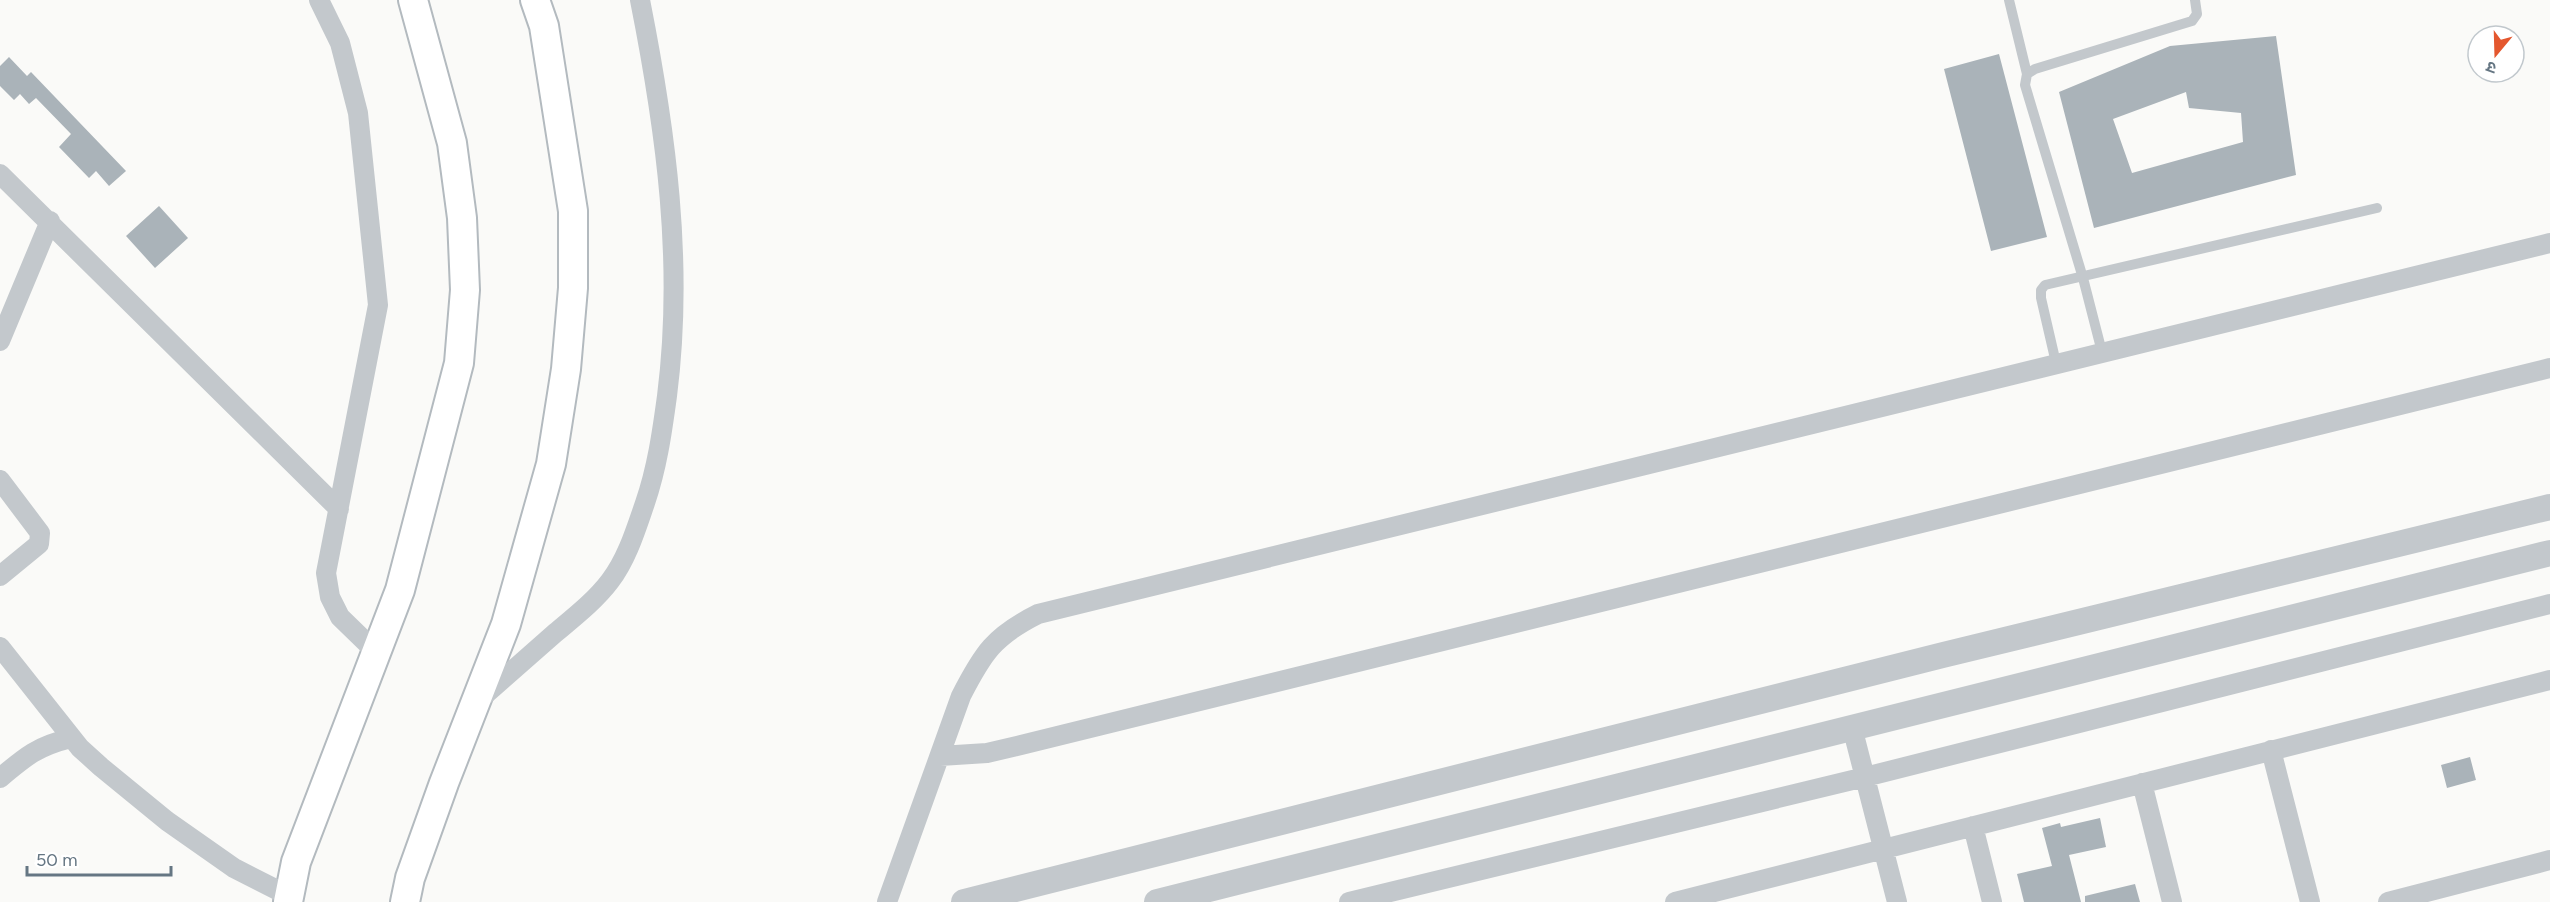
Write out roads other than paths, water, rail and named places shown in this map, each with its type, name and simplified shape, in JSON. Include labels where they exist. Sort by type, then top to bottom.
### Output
[{"type":"main road","points":[[288,899],[296,862],[400,590],[459,363],[465,290],[462,218],[452,143],[413,0]]},
{"type":"main road","points":[[405,902],[410,878],[506,624],[551,464],[566,369],[573,288],[573,211],[544,26],[535,0]]},
{"type":"street","points":[[319,0],[340,43],[358,113],[377,286],[375,330],[327,573],[330,597],[340,617],[376,652]]},
{"type":"street","points":[[475,703],[577,614],[610,580],[634,536],[651,486],[661,444],[673,347],[675,309],[671,202],[657,85],[640,0]]},
{"type":"street","points":[[1,178],[50,221],[339,510]]},
{"type":"street","points":[[0,341],[50,221]]},
{"type":"street","points":[[887,902],[962,696],[978,663],[996,640],[1014,626],[1038,614],[2550,243]]},
{"type":"street","points":[[940,756],[987,753],[1021,745],[2550,368]]},
{"type":"street","points":[[0,480],[40,533],[40,539],[39,544],[0,576]]},
{"type":"street","points":[[964,902],[1931,658],[2550,507]]},
{"type":"street","points":[[1157,902],[2550,553]]},
{"type":"street","points":[[1348,902],[1865,777],[2550,604]]},
{"type":"street","points":[[0,647],[71,738],[101,767],[167,821],[234,868],[288,899]]},
{"type":"street","points":[[1675,902],[2550,680]]},
{"type":"street","points":[[1852,727],[1897,902]]},
{"type":"street","points":[[0,778],[30,752],[71,738]]},
{"type":"street","points":[[2271,750],[2310,902]]},
{"type":"street","points":[[2142,783],[2172,902]]},
{"type":"street","points":[[1973,826],[1992,902]]},
{"type":"street","points":[[2388,902],[2550,860]]},
{"type":"lane","points":[[2009,0],[2027,74],[2025,85],[2083,278],[2102,352]]},
{"type":"lane","points":[[2027,74],[2034,69],[2192,21],[2197,14],[2195,0]]},
{"type":"lane","points":[[2056,363],[2041,298],[2045,285],[2377,208]]}]
